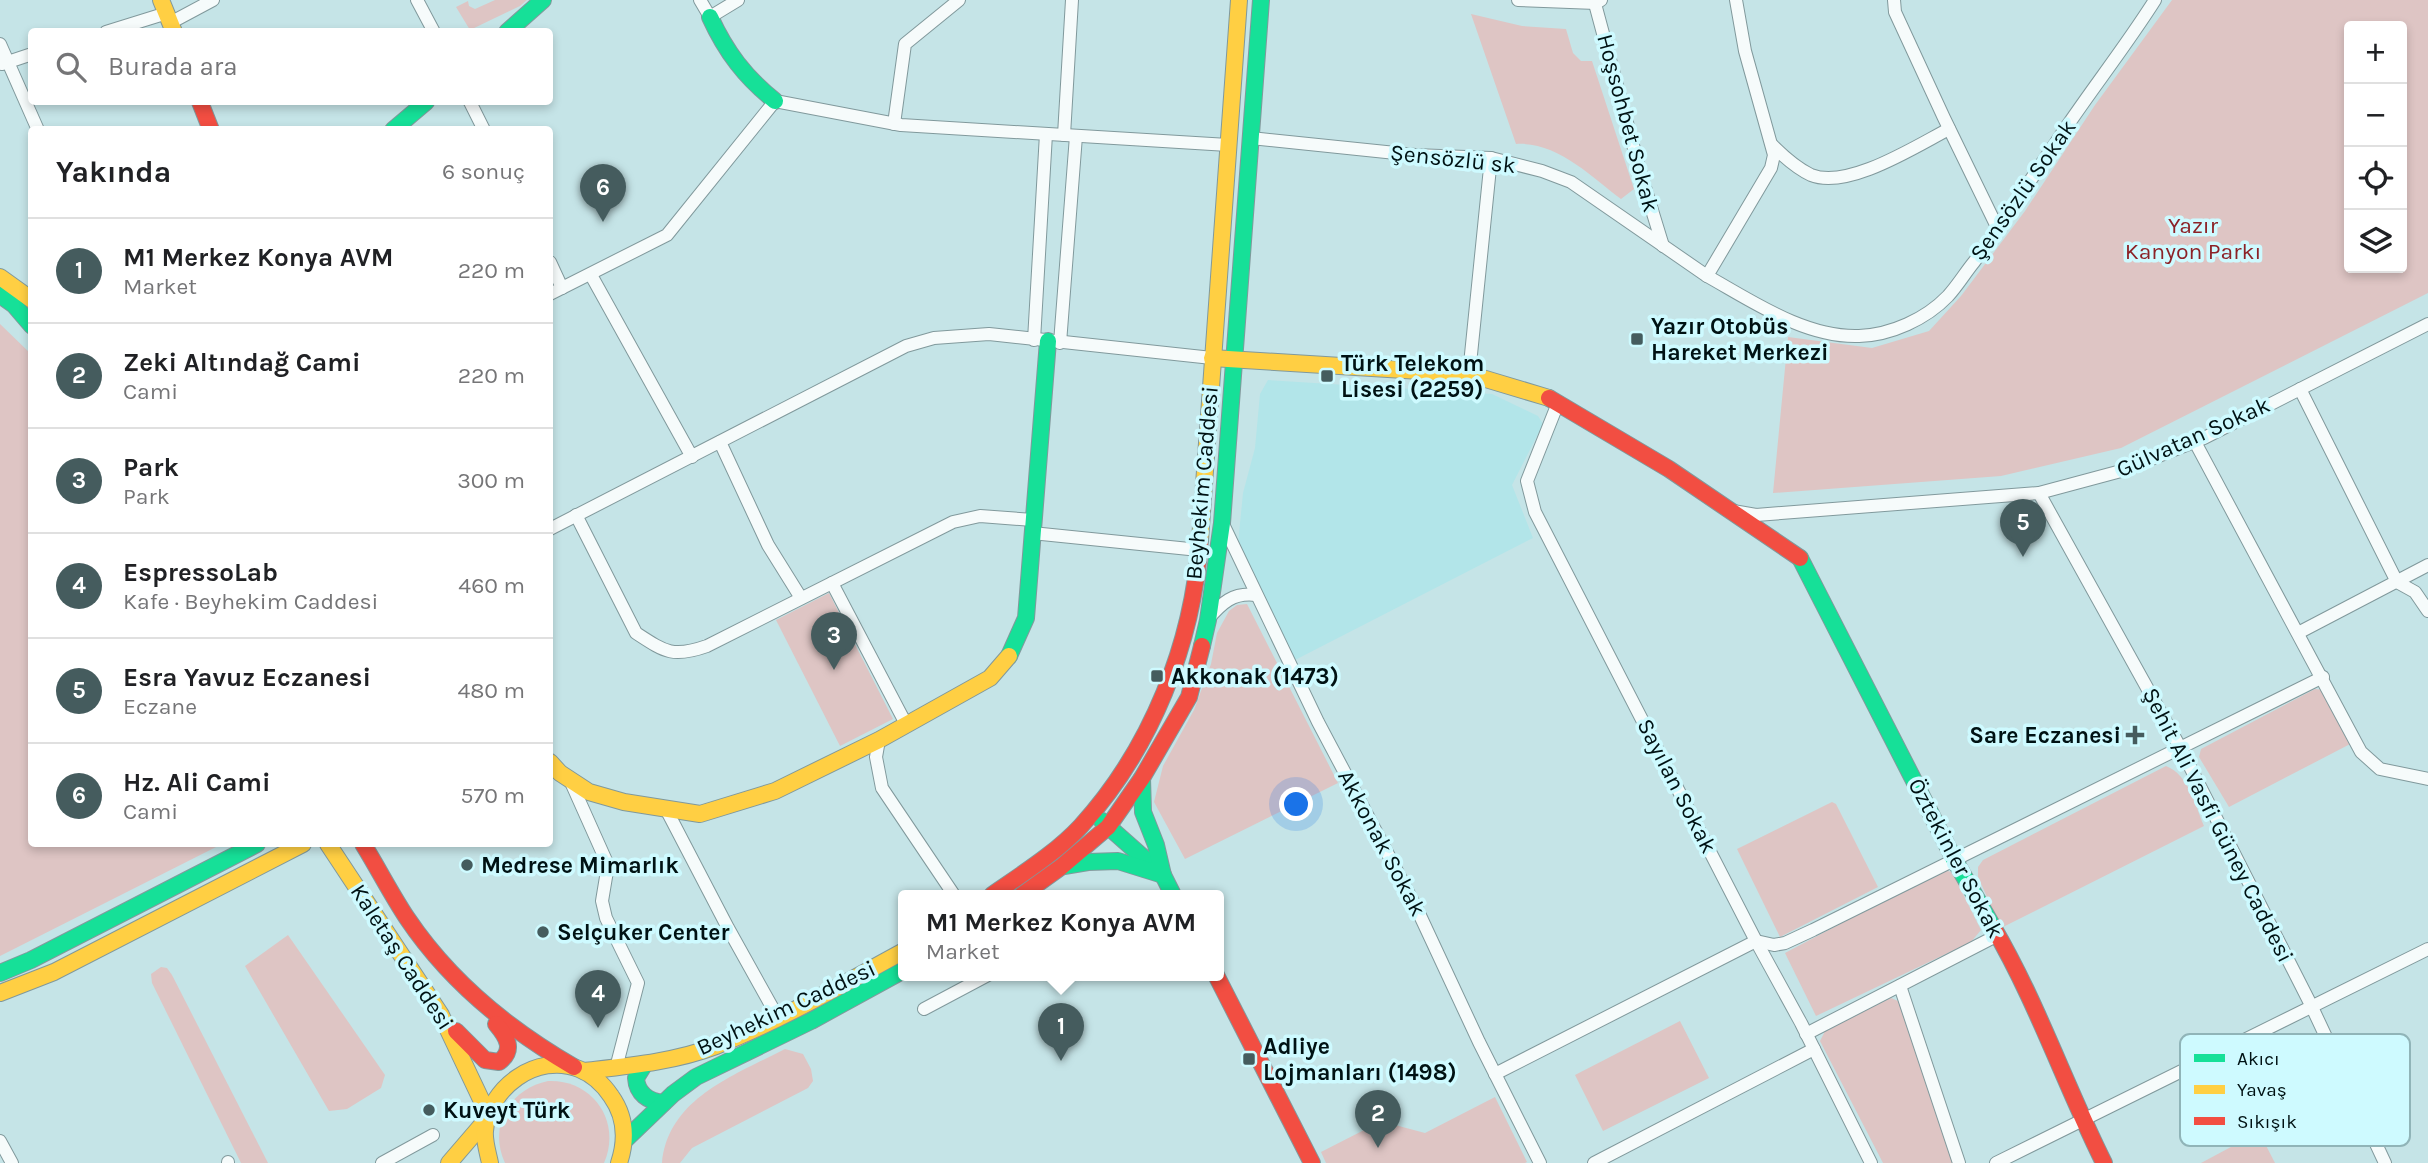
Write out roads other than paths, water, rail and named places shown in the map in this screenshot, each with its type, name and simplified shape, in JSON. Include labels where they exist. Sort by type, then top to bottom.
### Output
[{"type":"main road","points":[[512,28],[543,0]]},
{"type":"main road","name":"Beyhekim Caddesi","points":[[999,890],[1079,828],[1121,778],[1152,721],[1176,663],[1191,609],[1199,550],[1239,0]]},
{"type":"main road","name":"Beyhekim Caddesi","points":[[1029,890],[1062,867],[1108,827],[1142,778],[1189,697],[1208,620],[1222,523],[1261,0]]},
{"type":"main road","points":[[710,17],[725,51],[748,80],[775,101]]},
{"type":"main road","points":[[201,105],[209,126]]},
{"type":"main road","points":[[398,126],[422,105]]},
{"type":"main road","points":[[0,277],[28,297]]},
{"type":"main road","points":[[0,295],[14,305],[28,321]]},
{"type":"main road","points":[[553,765],[589,792],[624,802],[700,814],[775,791],[879,740],[990,678],[1007,660],[1026,618],[1047,341]]},
{"type":"main road","points":[[1212,358],[1469,374],[1547,397],[1669,469],[1732,511]]},
{"type":"main road","name":"Öztekinler Sokak","points":[[1732,511],[1800,557],[1954,859],[1998,935],[2063,1069],[2082,1119],[2104,1163]]},
{"type":"main road","points":[[1142,778],[1143,812],[1170,890]]},
{"type":"main road","points":[[1092,813],[1163,875]]},
{"type":"main road","points":[[0,973],[31,960],[251,847]]},
{"type":"main road","points":[[0,993],[54,972],[297,847]]},
{"type":"main road","name":"Kaletaş Caddesi","points":[[330,847],[442,1015],[486,1116]]},
{"type":"main road","name":"Kaletaş Caddesi","points":[[365,847],[411,925],[472,997],[516,1033],[602,1083],[615,1099],[623,1119],[623,1154]]},
{"type":"main road","points":[[1062,867],[1088,862],[1118,861],[1163,875]]},
{"type":"main road","name":"Beyhekim Caddesi","points":[[449,1163],[486,1116],[504,1086],[524,1071],[549,1065],[579,1069],[644,1065],[715,1046],[806,1004],[898,954]]},
{"type":"main road","name":"Beyhekim Caddesi","points":[[623,1154],[663,1103],[685,1083],[811,1021],[898,973]]},
{"type":"main road","points":[[1219,981],[1312,1163]]},
{"type":"main road","points":[[442,1015],[479,1056],[492,1063],[499,1062],[509,1052],[508,1039],[472,997]]},
{"type":"main road","points":[[644,1065],[636,1078],[638,1089],[645,1099],[663,1103]]},
{"type":"main road","points":[[486,1116],[485,1141],[490,1163]]},
{"type":"street","points":[[123,28],[168,17],[212,0]]},
{"type":"street","points":[[417,0],[432,28]]},
{"type":"street","points":[[700,0],[710,17],[738,0]]},
{"type":"street","points":[[894,124],[905,44],[959,0]]},
{"type":"street","points":[[1047,341],[1070,136],[1072,0]]},
{"type":"street","points":[[1518,0],[1597,1]]},
{"type":"street","points":[[1707,276],[1771,168],[1774,155],[1745,51],[1736,0]]},
{"type":"street","points":[[1894,0],[1895,12],[1998,229]]},
{"type":"street","name":"Şensözlü Sokak","points":[[1707,276],[1773,312],[1831,333],[1857,336],[1890,331],[1921,318],[1948,296],[1998,229],[2155,0]]},
{"type":"street","name":"Hoşsohbet Sokak","points":[[1597,1],[1640,172],[1663,246]]},
{"type":"street","points":[[0,44],[4,63],[36,126]]},
{"type":"street","points":[[4,63],[28,55]]},
{"type":"street","points":[[553,292],[667,235],[775,101],[894,124],[1228,145]]},
{"type":"street","points":[[472,105],[482,126]]},
{"type":"street","points":[[1771,145],[1794,166],[1815,176],[1839,177],[1869,170],[1949,129]]},
{"type":"street","points":[[1046,134],[1047,341]]},
{"type":"street","name":"Şensözlü sk","points":[[1251,138],[1415,155],[1490,158],[1542,171],[1571,182],[1707,276]]},
{"type":"street","points":[[1469,374],[1490,158]]},
{"type":"street","points":[[553,268],[562,288]]},
{"type":"street","points":[[591,275],[692,457]]},
{"type":"street","name":"Gülvatan Sokak","points":[[1732,511],[1756,515],[2039,493],[2121,471],[2195,442],[2428,324]]},
{"type":"street","points":[[553,528],[906,346],[934,338],[989,334],[1212,358]]},
{"type":"street","points":[[2300,389],[2397,582],[2415,592],[2428,611]]},
{"type":"street","name":"Sayılan Sokak","points":[[1558,403],[1527,481],[1535,512],[1871,1163]]},
{"type":"street","points":[[720,442],[768,545],[801,598]]},
{"type":"street","points":[[2195,442],[2361,752],[2380,769],[2428,779]]},
{"type":"street","name":"Şehit Ali Vasfi Güney Caddesi","points":[[2039,493],[2181,749],[2325,1034]]},
{"type":"street","points":[[576,516],[636,633],[672,653],[686,653],[707,646],[953,522],[980,516],[1199,550]]},
{"type":"street","name":"Akkonak Sokak","points":[[1222,523],[1318,722],[1417,909],[1540,1163]]},
{"type":"street","points":[[2298,633],[2428,565]]},
{"type":"street","points":[[832,583],[906,724]]},
{"type":"street","points":[[1208,620],[1222,603],[1232,597],[1256,595]]},
{"type":"street","points":[[1495,1074],[1756,941],[1774,945],[1785,943],[2323,677]]},
{"type":"street","points":[[879,740],[876,757],[882,788],[951,890]]},
{"type":"street","points":[[570,780],[608,865],[602,901],[606,918],[638,983],[616,1068]]},
{"type":"street","points":[[666,809],[777,1016]]},
{"type":"street","points":[[1806,1034],[1998,935]]},
{"type":"street","points":[[2253,1034],[2428,948]]},
{"type":"street","points":[[924,1009],[977,981]]},
{"type":"street","points":[[1900,986],[1959,1163]]},
{"type":"street","points":[[1594,1163],[1814,1049]]},
{"type":"street","points":[[1996,1163],[2180,1070]]},
{"type":"street","points":[[383,1163],[433,1135]]},
{"type":"street","points":[[1,1145],[12,1163]]},
{"type":"street","name":"Şehit Ali Vasfi Güney Caddesi","points":[[2377,1146],[2385,1163]]},
{"type":"place","name":"Hz. Ali Cami","points":[[603,222]]},
{"type":"place","name":"Yazır Otobüs Hareket Merkezi","points":[[1637,339]]},
{"type":"place","name":"Türk Telekom Lisesi (2259)","points":[[1327,376]]},
{"type":"place","name":"Esra Yavuz Eczanesi","points":[[2023,557]]},
{"type":"place","name":"Park","points":[[834,670]]},
{"type":"place","name":"Akkonak (1473)","points":[[1157,676]]},
{"type":"place","name":"Sare Eczanesi","points":[[2135,735]]},
{"type":"place","name":"Medrese Mimarlık","points":[[467,865]]},
{"type":"place","name":"Selçuker Center","points":[[543,932]]},
{"type":"place","name":"EspressoLab","points":[[598,1028]]},
{"type":"place","name":"Adliye Lojmanları (1498)","points":[[1249,1059]]},
{"type":"place","name":"M1 Merkez Konya AVM","points":[[1061,1061]]},
{"type":"place","name":"Kuveyt Türk","points":[[429,1110]]},
{"type":"place","name":"Zeki Altındağ Cami","points":[[1378,1148]]},
{"type":"park label","name":"Yazır Kanyon Parkı","points":[[2193,238]]}]
